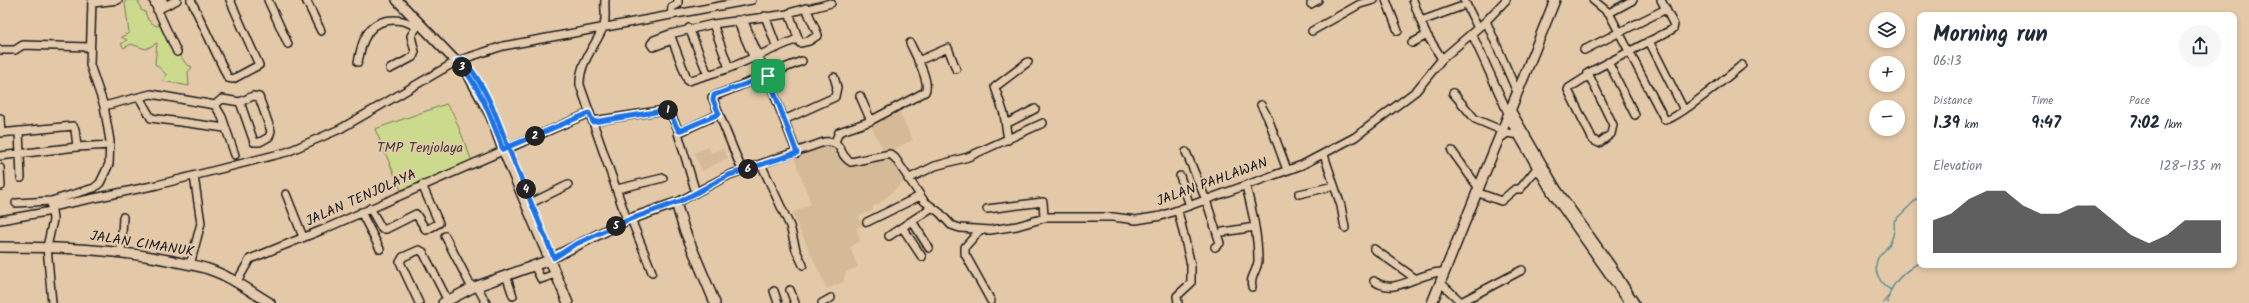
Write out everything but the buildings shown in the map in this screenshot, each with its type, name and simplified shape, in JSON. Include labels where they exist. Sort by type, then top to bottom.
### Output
[{"type":"main road","points":[[397,0],[418,25],[474,72],[496,114],[505,149],[558,277],[569,299]]},
{"type":"main road","points":[[405,0],[460,60]]},
{"type":"main road","points":[[1432,303],[1508,112],[1555,0]]},
{"type":"main road","points":[[505,149],[531,203],[551,259]]},
{"type":"main road","points":[[445,302],[475,287],[551,259],[574,245],[629,220],[676,203],[684,229],[715,303]]},
{"type":"main road","name":"JALAN CIMANUK","points":[[0,247],[48,247],[121,252],[190,265],[208,269],[270,303]]},
{"type":"street","points":[[16,203],[51,206],[96,186],[109,164],[110,145],[104,106],[90,65],[89,47],[92,30],[92,2],[118,0]]},
{"type":"street","points":[[155,4],[163,0]]},
{"type":"street","points":[[155,4],[176,0]]},
{"type":"street","points":[[190,0],[228,78],[233,79],[257,67],[258,62],[230,0]]},
{"type":"street","points":[[278,0],[269,2],[288,44]]},
{"type":"street","points":[[306,0],[321,31]]},
{"type":"street","points":[[605,0],[604,27],[590,48],[580,74],[580,86],[617,190],[652,272]]},
{"type":"street","points":[[671,15],[672,7],[678,4],[678,0]]},
{"type":"street","points":[[364,112],[460,60],[503,46],[752,0]]},
{"type":"street","points":[[1311,4],[1318,0]]},
{"type":"street","points":[[1312,31],[1360,2],[1374,0]]},
{"type":"street","points":[[1386,0],[1398,31]]},
{"type":"street","points":[[1413,0],[1427,35],[1442,60]]},
{"type":"street","points":[[1464,0],[1478,28]]},
{"type":"street","name":"JALAN PAHLAWAN","points":[[835,142],[847,159],[851,162],[890,154],[895,158],[920,196],[931,208],[940,213],[954,227],[980,230],[1016,226],[1044,217],[1113,217],[1146,219],[1178,211],[1287,170],[1324,155],[1355,137],[1410,96],[1442,60],[1486,22],[1506,0]]},
{"type":"street","points":[[1593,0],[1609,13],[1663,117],[1670,120],[1742,65]]},
{"type":"street","points":[[1609,13],[1633,0]]},
{"type":"street","points":[[1588,76],[1613,126],[1611,134],[1599,143],[1593,140],[1568,91],[1569,88],[1588,76],[1590,71],[1673,29],[1674,25],[1661,0]]},
{"type":"street","points":[[797,39],[729,68],[692,81],[686,80],[671,37],[689,28],[765,16],[788,14],[791,11],[804,7],[808,9],[831,3]]},
{"type":"street","points":[[155,4],[177,52]]},
{"type":"street","points":[[1421,22],[1460,7]]},
{"type":"street","points":[[788,14],[797,39],[802,43],[817,37],[818,32],[808,9]]},
{"type":"street","points":[[1584,50],[1666,9]]},
{"type":"street","points":[[765,16],[777,48]]},
{"type":"street","points":[[358,62],[365,38],[369,31],[381,22],[398,19],[418,25],[410,36],[415,52],[413,57],[390,69]]},
{"type":"street","points":[[740,20],[756,57],[768,76],[797,153]]},
{"type":"street","points":[[1486,22],[1517,92]]},
{"type":"street","points":[[713,24],[729,68]]},
{"type":"street","points":[[689,28],[708,76]]},
{"type":"street","points":[[1472,34],[1519,135],[1551,192],[1629,303]]},
{"type":"street","points":[[1412,44],[1427,35]]},
{"type":"street","points":[[1649,41],[1684,110]]},
{"type":"street","points":[[676,203],[742,170],[797,153],[824,142],[835,142],[839,132],[871,121],[925,92],[927,90],[925,76],[910,43]]},
{"type":"street","points":[[0,50],[15,50],[24,45],[89,47]]},
{"type":"street","points":[[918,61],[948,48],[956,69]]},
{"type":"street","points":[[742,170],[713,100],[714,95],[768,76],[802,61]]},
{"type":"street","points":[[1008,140],[1004,114],[995,87],[1028,62]]},
{"type":"street","points":[[1608,62],[1635,115]]},
{"type":"street","points":[[784,120],[835,97],[836,87],[834,77]]},
{"type":"street","points":[[0,220],[51,206],[194,176],[261,160],[304,146],[340,129],[406,89]]},
{"type":"street","points":[[1453,93],[1475,119],[1501,130]]},
{"type":"street","points":[[104,106],[151,94],[215,105],[219,109],[235,155]]},
{"type":"street","points":[[215,105],[222,99],[240,102],[253,96],[261,98],[271,131],[269,137],[260,142],[254,142],[240,102]]},
{"type":"street","points":[[860,96],[871,121]]},
{"type":"street","points":[[140,97],[151,118],[225,128]]},
{"type":"street","points":[[1261,106],[1268,118],[1287,170]]},
{"type":"street","points":[[1006,124],[1035,109]]},
{"type":"street","points":[[593,122],[668,110],[679,131],[678,136],[696,193]]},
{"type":"street","points":[[1508,112],[1557,189],[1613,268],[1635,303]]},
{"type":"street","name":"JALAN TENJOLAYA","points":[[236,283],[250,259],[589,113]]},
{"type":"street","points":[[679,131],[719,114]]},
{"type":"street","points":[[0,118],[0,133],[72,126],[75,129],[77,147]]},
{"type":"street","points":[[908,179],[935,166],[968,158],[1042,123]]},
{"type":"street","points":[[19,131],[22,178]]},
{"type":"street","points":[[1497,141],[1507,133],[1519,135]]},
{"type":"street","points":[[0,156],[77,147],[110,145]]},
{"type":"street","points":[[1452,151],[1477,189],[1501,202],[1515,189],[1520,189],[1537,168]]},
{"type":"street","points":[[1186,152],[1206,200],[1220,244],[1215,247]]},
{"type":"street","points":[[1324,155],[1341,206],[1345,228]]},
{"type":"street","points":[[761,164],[790,226],[794,245],[803,265]]},
{"type":"street","points":[[0,168],[1,186]]},
{"type":"street","points":[[190,265],[201,223],[194,176]]},
{"type":"street","points":[[1180,176],[1190,206]]},
{"type":"street","points":[[617,190],[663,178]]},
{"type":"street","points":[[370,208],[382,229],[386,229],[416,214],[426,230],[429,230],[439,223],[422,185]]},
{"type":"street","points":[[531,203],[568,185]]},
{"type":"street","points":[[1246,186],[1255,227],[1258,261],[1250,281],[1252,287]]},
{"type":"street","points":[[1299,194],[1334,186]]},
{"type":"street","points":[[286,194],[303,237]]},
{"type":"street","points":[[867,222],[920,196]]},
{"type":"street","points":[[987,209],[1043,202],[1044,217]]},
{"type":"street","points":[[51,206],[52,229],[48,247],[52,303]]},
{"type":"street","points":[[889,236],[931,208]]},
{"type":"street","points":[[1178,211],[1192,270],[1191,283],[1177,296],[1178,303]]},
{"type":"street","points":[[361,212],[380,249]]},
{"type":"street","points":[[121,252],[123,217]]},
{"type":"street","points":[[912,221],[929,248]]},
{"type":"street","points":[[902,227],[922,258]]},
{"type":"street","points":[[1222,232],[1255,227]]},
{"type":"street","points":[[980,230],[964,247],[964,250],[991,301]]},
{"type":"street","points":[[445,236],[486,303]]},
{"type":"street","points":[[1374,249],[1416,279]]},
{"type":"street","points":[[419,303],[400,262],[403,257],[420,250],[423,252],[445,302]]},
{"type":"street","points":[[534,265],[541,279],[558,277]]},
{"type":"street","points":[[1440,283],[1462,303],[1522,270]]},
{"type":"street","points":[[1374,281],[1380,286],[1387,287],[1400,285],[1431,272],[1444,272]]},
{"type":"street","points":[[506,275],[513,296]]},
{"type":"street","points":[[790,290],[795,303]]},
{"type":"street","points":[[774,291],[778,303]]},
{"type":"street","points":[[822,303],[832,298]]},
{"type":"shaded area","points":[[897,108],[913,140],[885,153],[870,124]]},
{"type":"shaded area","points":[[708,147],[711,153],[723,148],[728,158],[702,171],[694,153]]},
{"type":"shaded area","points":[[824,147],[836,149],[843,162],[857,163],[890,159],[904,181],[879,204],[873,206],[873,211],[858,216],[863,224],[857,228],[860,241],[850,247],[858,267],[846,272],[843,282],[827,289],[792,213],[811,204],[794,157]]},
{"type":"green space","points":[[126,0],[138,0],[141,10],[145,12],[148,20],[156,26],[161,25],[176,56],[180,55],[186,64],[192,67],[188,72],[189,86],[163,81],[166,74],[155,64],[157,43],[146,49],[131,44],[124,48],[121,44],[127,40],[121,37],[129,33],[125,3]]},
{"type":"green space","name":"TMP Tenjolaya","points":[[446,104],[453,113],[472,161],[401,190],[375,129]]},
{"type":"waterway","points":[[1891,290],[1880,280],[1876,263],[1879,256],[1888,247],[1893,236],[1894,221],[1917,199]]},
{"type":"waterway","points":[[1888,303],[1894,284],[1903,274],[1917,264]]},
{"type":"waterway","points":[[1883,303],[1888,297]]},
{"type":"route","points":[[768,76],[714,95],[712,97],[719,114],[679,131],[668,110],[593,122],[589,113],[508,147],[496,114],[474,72],[463,59],[457,61],[468,74],[491,116],[503,150],[508,147],[554,258],[574,245],[628,220],[683,200],[729,175],[797,153],[768,76]]}]
